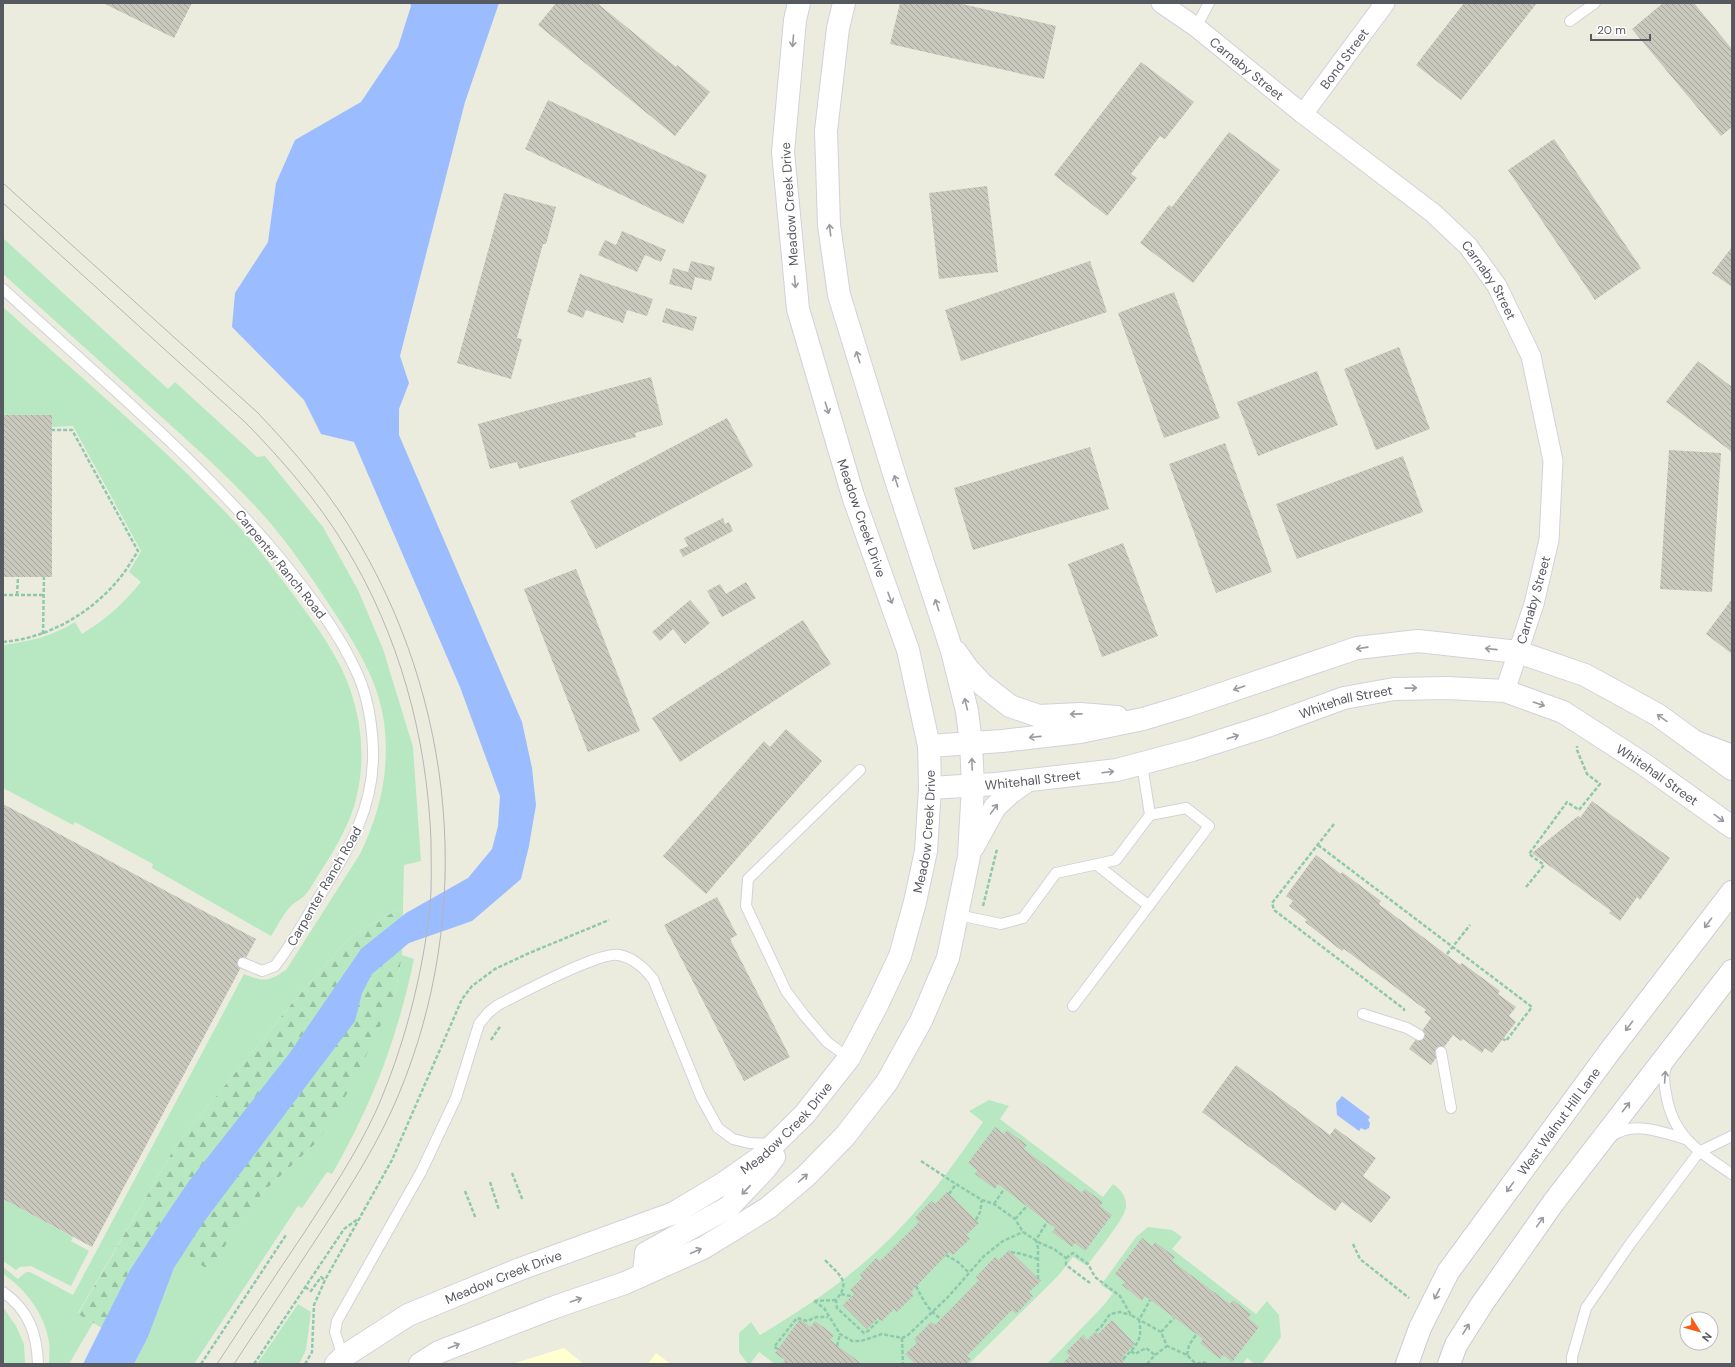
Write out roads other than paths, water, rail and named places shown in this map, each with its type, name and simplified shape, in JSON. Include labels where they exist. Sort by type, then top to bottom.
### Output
[{"type":"street","name":"Meadow Creek Drive","points":[[342,1362],[408,1315],[520,1269],[674,1213],[761,1157],[804,1115],[849,1058],[877,1005],[900,956],[915,902],[926,851],[930,788],[929,746],[908,650],[853,496],[798,309],[783,152],[795,20],[800,3]]},
{"type":"street","points":[[420,1364],[440,1352],[625,1283],[703,1248],[768,1208],[806,1176],[846,1136],[887,1082],[921,1021],[948,958],[958,916],[969,856],[973,786],[968,711],[949,642],[838,295],[829,225],[826,131],[838,28],[844,3]]},
{"type":"street","name":"Carnaby Street","points":[[1161,3],[1196,27],[1303,114],[1433,213],[1468,246],[1497,286],[1531,356],[1553,461],[1549,540],[1534,604],[1504,691]]},
{"type":"street","name":"Bond Street","points":[[1303,114],[1385,3]]},
{"type":"street","points":[[929,746],[1080,732],[1143,719],[1186,706],[1357,648],[1418,641],[1518,652],[1585,675],[1658,715],[1732,769]]},
{"type":"street","points":[[949,642],[968,669],[983,684],[1010,706],[1039,716],[1080,714],[1143,719]]},
{"type":"street","name":"Whitehall Street","points":[[930,788],[1027,781],[1118,770],[1270,725],[1344,698],[1394,689],[1448,688],[1504,691],[1563,712],[1642,763],[1732,827]]},
{"type":"street","points":[[1694,741],[1732,756]]},
{"type":"street","points":[[969,856],[995,807],[1010,793],[1027,781]]},
{"type":"street","name":"West Walnut Hill Lane","points":[[1408,1364],[1420,1328],[1448,1272],[1610,1051],[1732,892]]},
{"type":"street","points":[[1449,1364],[1456,1345],[1482,1304],[1589,1155],[1732,971]]},
{"type":"street","points":[[644,1274],[646,1253],[729,1207],[765,1169],[804,1115]]},
{"type":"lane","points":[[1196,27],[1209,3]]},
{"type":"lane","points":[[1570,20],[1594,3]]},
{"type":"lane","name":"Carpenter Ranch Road","points":[[3,289],[186,455],[260,534],[324,615],[357,674],[367,700],[373,750],[372,778],[366,806],[357,832],[343,858],[275,966],[262,971],[243,963]]},
{"type":"lane","points":[[1142,764],[1150,815]]},
{"type":"lane","points":[[849,1058],[827,1042],[786,991],[746,906],[748,879],[860,770]]},
{"type":"lane","points":[[958,916],[1001,924],[1023,918],[1056,873],[1116,860],[1150,815],[1186,808],[1209,826],[1073,1006]]},
{"type":"lane","points":[[1097,865],[1149,906]]},
{"type":"lane","points":[[342,1362],[335,1332],[337,1321],[421,1172],[456,1098],[479,1024],[488,1012],[498,1005],[590,960],[618,954],[640,964],[653,979],[702,1097],[718,1128],[733,1139],[749,1143],[773,1145]]},
{"type":"lane","points":[[1363,1014],[1407,1028],[1419,1035]]},
{"type":"lane","points":[[1682,1035],[1666,1066],[1665,1085],[1668,1105],[1672,1117],[1685,1139],[1699,1152],[1732,1174]]},
{"type":"lane","points":[[1441,1052],[1451,1108]]},
{"type":"lane","points":[[1589,1155],[1616,1133],[1634,1129],[1652,1129],[1685,1139]]},
{"type":"lane","points":[[1572,1364],[1572,1357],[1586,1308],[1630,1244],[1699,1152],[1732,1136]]},
{"type":"lane","points":[[3,1292],[20,1308],[28,1320],[36,1337],[38,1364]]},
{"type":"water","points":[[410,3],[499,3],[465,102],[400,356],[409,383],[399,409],[399,435],[522,722],[532,768],[536,805],[529,846],[521,879],[472,921],[409,943],[372,974],[362,993],[355,1021],[203,1223],[174,1268],[148,1337],[134,1364],[83,1364],[130,1270],[156,1230],[189,1181],[289,1054],[361,949],[406,913],[468,878],[492,849],[498,826],[500,796],[460,687],[354,442],[321,434],[304,400],[232,327],[235,293],[268,242],[276,183],[295,140],[361,102],[398,47],[411,6]]},
{"type":"water","points":[[1342,1096],[1370,1117],[1368,1120],[1370,1123],[1369,1128],[1365,1130],[1361,1128],[1359,1131],[1337,1115],[1336,1103]]},
{"type":"tram line","points":[[3,183],[257,412],[300,459],[326,492],[361,546],[394,612],[419,681],[436,753],[444,825],[444,898],[435,971],[418,1042],[391,1112],[364,1163],[334,1212],[234,1364]]},
{"type":"tram line","points":[[3,203],[246,423],[286,466],[311,497],[345,546],[381,615],[407,687],[416,725],[428,801],[431,840],[430,908],[427,934],[417,986],[403,1037],[376,1111],[351,1158],[304,1233],[217,1364]]}]
